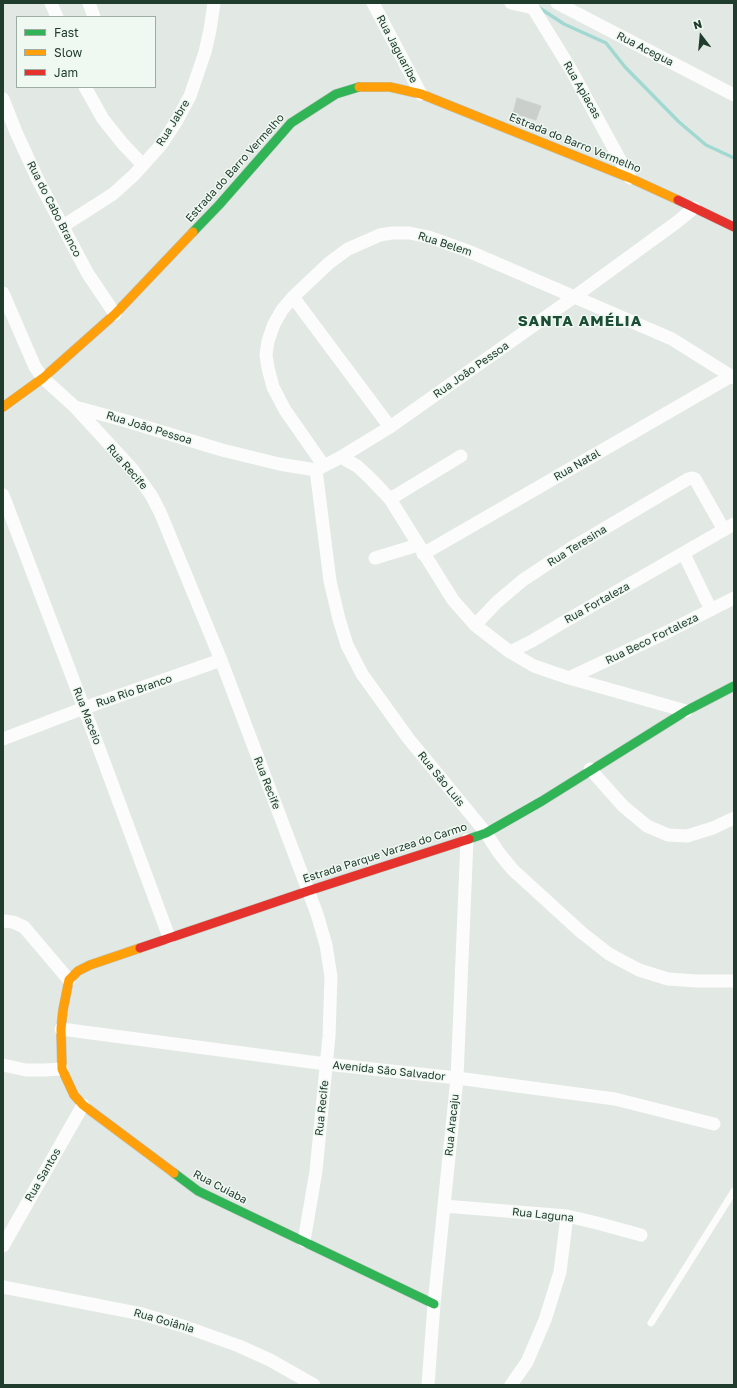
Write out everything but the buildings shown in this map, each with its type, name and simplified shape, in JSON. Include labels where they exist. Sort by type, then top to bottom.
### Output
[{"type":"street","points":[[51,3],[57,16]]},
{"type":"street","points":[[89,3],[94,16]]},
{"type":"street","name":"Rua Jabre","points":[[63,226],[113,194],[134,175],[142,164],[161,145],[190,96],[205,52],[214,3]]},
{"type":"street","name":"Rua Jaguaribe","points":[[373,3],[421,94]]},
{"type":"street","points":[[512,3],[533,5]]},
{"type":"street","name":"Rua Acegua","points":[[557,3],[734,95]]},
{"type":"street","name":"Rua Apiacas","points":[[533,5],[570,68],[630,178]]},
{"type":"street","name":"Estrada do Barro Vermelho","points":[[3,407],[43,378],[115,314],[219,205],[291,123],[336,94],[356,87],[390,87],[421,94],[630,178],[734,227]]},
{"type":"street","points":[[86,88],[103,119],[142,164]]},
{"type":"street","name":"Rua do Cabo Branco","points":[[3,99],[38,180],[88,274],[115,314]]},
{"type":"street","name":"Rua João Pessoa","points":[[341,457],[390,427],[574,298],[694,208]]},
{"type":"street","name":"Rua Belem","points":[[320,468],[273,387],[266,354],[268,341],[274,324],[292,297],[329,263],[348,249],[380,235],[409,233],[435,239],[468,251],[672,339],[733,377]]},
{"type":"street","name":"Rua Recife","points":[[3,293],[28,355],[35,367],[43,378],[75,407],[132,470],[151,495],[160,512],[221,660],[317,914],[326,946],[331,978],[330,1036],[316,1171],[304,1241]]},
{"type":"street","points":[[292,297],[390,427]]},
{"type":"street","name":"Rua Natal","points":[[375,558],[420,549],[733,377]]},
{"type":"street","name":"Rua João Pessoa","points":[[75,407],[222,450],[279,464],[320,468]]},
{"type":"street","points":[[390,499],[460,456]]},
{"type":"street","points":[[320,468],[341,457],[357,466],[390,499],[453,600],[475,625],[510,652],[534,666],[569,678],[686,710]]},
{"type":"street","name":"Rua São Luis","points":[[320,468],[330,581],[347,645],[362,674],[408,738],[486,833],[499,853],[513,870],[581,932],[609,954],[639,970],[668,979],[734,981]]},
{"type":"street","name":"Rua Teresina","points":[[475,625],[497,602],[523,580],[573,547],[688,479],[695,479],[729,527]]},
{"type":"street","name":"Rua Maceio","points":[[3,495],[169,937]]},
{"type":"street","name":"Rua Fortaleza","points":[[510,652],[532,641],[729,527]]},
{"type":"street","points":[[684,554],[711,610]]},
{"type":"street","name":"Rua Beco Fortaleza","points":[[569,678],[734,598]]},
{"type":"street","name":"Rua Rio Branco","points":[[3,739],[84,708],[221,660]]},
{"type":"street","name":"Estrada Parque Varzea do Carmo","points":[[69,980],[78,971],[90,965],[169,937],[486,833],[542,800],[686,710],[734,686]]},
{"type":"street","points":[[590,769],[600,782],[646,826],[668,835],[688,836],[714,828],[734,818]]},
{"type":"street","name":"Rua Aracaju","points":[[428,1385],[434,1304],[457,1078],[467,840]]},
{"type":"street","points":[[3,921],[13,922],[24,927],[69,980],[61,1029]]},
{"type":"street","name":"Avenida São Salvador","points":[[61,1029],[326,1064],[457,1078],[615,1099],[714,1124]]},
{"type":"street","name":"Rua Cuiaba","points":[[61,1029],[62,1069],[74,1095],[83,1105],[198,1191],[434,1304]]},
{"type":"street","points":[[3,1065],[26,1070],[62,1069]]},
{"type":"street","name":"Rua Santos","points":[[3,1246],[83,1105]]},
{"type":"street","name":"Rua Laguna","points":[[444,1206],[567,1216],[641,1235]]},
{"type":"street","points":[[511,1385],[527,1362],[545,1320],[560,1272],[567,1216]]},
{"type":"street","name":"Rua Goiânia","points":[[3,1287],[142,1314],[183,1326],[239,1346],[270,1360],[314,1385]]},
{"type":"lane","points":[[652,1323],[734,1192]]},
{"type":"waterway","points":[[538,7],[564,24],[606,43],[625,67],[679,122],[706,145],[734,158]]},
{"type":"traffic: fast","points":[[193,232],[219,205],[291,123],[336,94],[359,87]]},
{"type":"traffic: fast","points":[[469,839],[486,833],[542,801],[686,711],[734,686]]},
{"type":"traffic: fast","points":[[174,1173],[198,1191],[434,1304]]},
{"type":"traffic: slow","points":[[359,87],[390,87],[421,94],[630,178],[678,200]]},
{"type":"traffic: slow","points":[[3,407],[43,378],[115,314],[193,232]]},
{"type":"traffic: slow","points":[[140,948],[90,965],[78,971],[69,980],[61,1029],[62,1069],[74,1095],[83,1105],[174,1173]]},
{"type":"traffic: jam","points":[[678,200],[734,227]]},
{"type":"traffic: jam","points":[[140,948],[308,891],[469,839]]},
{"type":"district","name":"SANTA AMÉLIA","points":[[580,321]]}]
